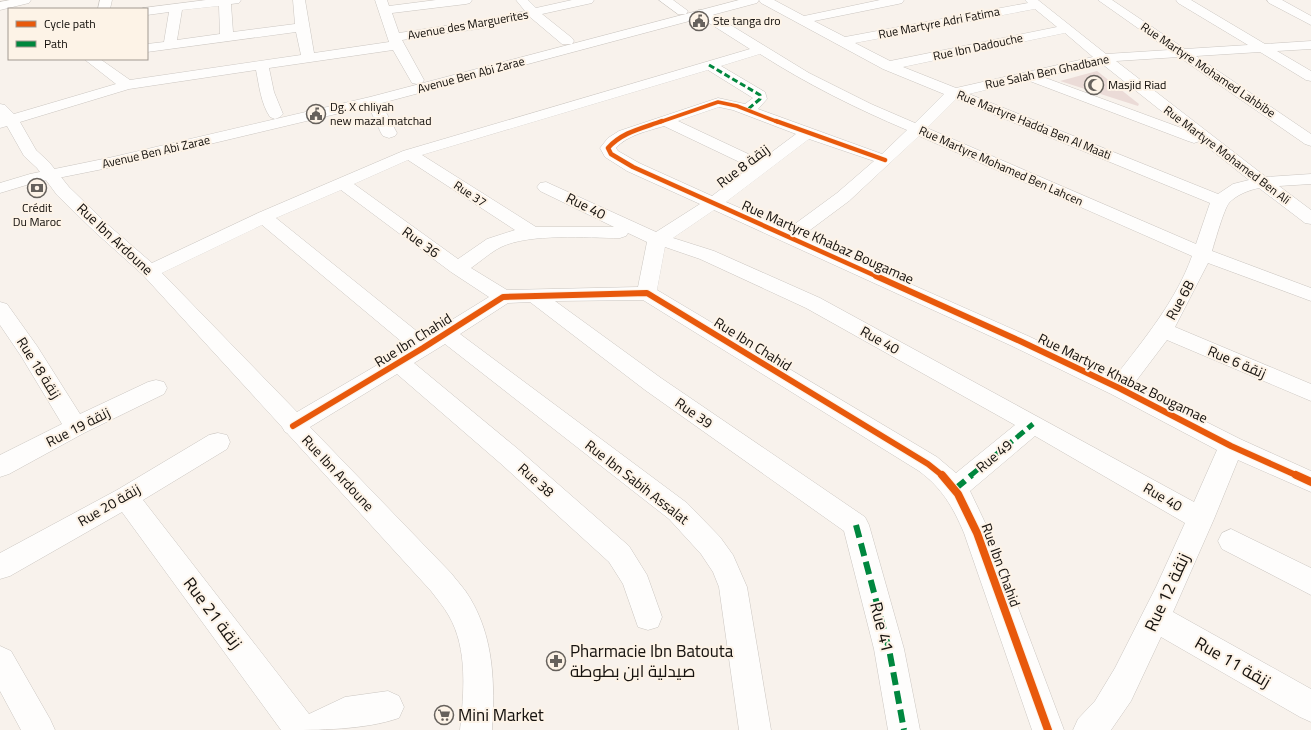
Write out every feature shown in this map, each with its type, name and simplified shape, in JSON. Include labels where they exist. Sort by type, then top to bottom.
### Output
[{"type":"street","points":[[0,6],[21,0],[29,8]]},
{"type":"street","points":[[299,0],[308,58]]},
{"type":"street","points":[[416,80],[396,41],[383,5],[464,0]]},
{"type":"street","points":[[522,0],[533,13],[567,41]]},
{"type":"street","name":"Avenue des Marguerites","points":[[6,122],[127,85],[308,58],[458,29],[588,0]]},
{"type":"street","points":[[665,0],[682,11]]},
{"type":"street","name":"Avenue Ben Abi Zarae","points":[[0,188],[46,170],[416,80],[728,0]]},
{"type":"street","name":"Avenue Ben Abi Zarae","points":[[0,177],[113,162],[373,101],[753,0]]},
{"type":"street","name":"Rue Martyre Hadda Ben Al Maati","points":[[765,0],[888,66],[1220,201]]},
{"type":"street","points":[[801,20],[898,0]]},
{"type":"street","name":"Rue Martyre Mohamed Lahbibe","points":[[1104,0],[1184,53],[1311,141]]},
{"type":"street","points":[[1182,0],[1266,48],[1311,77]]},
{"type":"street","points":[[1273,0],[1311,21]]},
{"type":"street","points":[[1289,0],[1311,12]]},
{"type":"street","points":[[148,11],[230,1],[227,37]]},
{"type":"street","name":"Rue Martyre Mohamed Ben Ali","points":[[1034,3],[1212,144],[1311,220]]},
{"type":"street","name":"Rue Martyre Adri Fatima","points":[[841,42],[1034,3]]},
{"type":"street","points":[[170,45],[176,8]]},
{"type":"street","name":"Rue Martyre Mohamed Ben Lahcen","points":[[702,13],[760,50],[818,84],[918,130],[1201,253],[1311,294]]},
{"type":"street","points":[[148,48],[302,27]]},
{"type":"street","name":"Rue Ibn Dadouche","points":[[888,66],[1068,29]]},
{"type":"street","name":"Rue Salah Ben Ghadbane","points":[[954,93],[1105,58],[1311,45]]},
{"type":"street","points":[[150,271],[264,217],[409,154],[760,50]]},
{"type":"street","points":[[92,60],[127,85]]},
{"type":"street","points":[[709,65],[759,94],[760,100],[747,110]]},
{"type":"street","points":[[262,66],[267,92],[275,114]]},
{"type":"street","points":[[1028,76],[1212,144]]},
{"type":"street","points":[[789,237],[843,197],[918,130],[954,93]]},
{"type":"street","points":[[373,101],[389,133]]},
{"type":"street","name":"Rue Martyre Khabaz Bougamae","points":[[885,160],[730,104],[714,103],[664,120],[621,137],[608,148],[609,151],[633,167],[1020,341],[1119,388],[1231,446],[1311,482]]},
{"type":"street","name":"Rue Ibn Ardoune","points":[[0,108],[6,122],[30,153],[63,191],[101,228],[150,271],[226,354],[280,409],[293,426],[441,582],[460,608],[470,630],[477,656],[479,696],[476,730]]},
{"type":"street","points":[[664,120],[763,167]]},
{"type":"street","name":"Rue 8 زنقة","points":[[657,240],[714,203],[807,133]]},
{"type":"street","name":"Rue 37","points":[[409,154],[532,233]]},
{"type":"street","points":[[1220,201],[1239,188],[1261,182],[1311,178]]},
{"type":"street","name":"Rue 36","points":[[342,183],[458,268],[503,297]]},
{"type":"street","name":"Rue 40","points":[[546,187],[657,240],[672,243],[707,255],[813,304],[1033,424],[1201,519]]},
{"type":"street","name":"Rue 6B","points":[[1119,388],[1163,330],[1193,275],[1220,201]]},
{"type":"street","points":[[264,217],[423,348]]},
{"type":"street","name":"Rue 40","points":[[458,268],[500,240],[513,236],[532,233],[620,232]]},
{"type":"street","points":[[647,293],[657,240]]},
{"type":"street","name":"Rue Ibn Chahid","points":[[293,426],[399,363],[503,297],[647,293],[928,464],[947,479],[956,489],[977,533],[1048,730]]},
{"type":"street","name":"Rue 39","points":[[534,295],[686,408],[856,525]]},
{"type":"street","name":"Rue 18 زنقة","points":[[0,309],[50,384],[76,427]]},
{"type":"street","name":"Rue 6 زنقة","points":[[1163,330],[1311,393]]},
{"type":"street","name":"Rue Ibn Sabih Assalat","points":[[446,334],[678,511],[707,539],[727,569],[733,587],[755,730]]},
{"type":"street","name":"Rue 38","points":[[399,363],[509,456],[619,554],[630,568],[638,583],[648,617]]},
{"type":"street","name":"Rue 19 زنقة","points":[[0,467],[76,427],[156,388]]},
{"type":"street","name":"Rue 49","points":[[956,489],[1033,424]]},
{"type":"street","name":"Rue 20 زنقة","points":[[0,567],[218,442]]},
{"type":"street","name":"Rue 12 زنقة","points":[[1089,730],[1117,694],[1156,618],[1201,519],[1231,446]]},
{"type":"street","name":"Rue 21 زنقة","points":[[126,496],[301,730]]},
{"type":"street","name":"Rue 41","points":[[856,525],[889,649],[904,730]]},
{"type":"street","points":[[1231,540],[1311,582]]},
{"type":"street","name":"Rue 11 زنقة","points":[[1156,618],[1311,706]]},
{"type":"street","points":[[0,661],[39,730]]},
{"type":"street","points":[[312,730],[345,713],[388,708]]},
{"type":"building","name":"Masjid Riad","points":[[1097,71],[1139,104],[1138,106],[1060,81]]},
{"type":"marked path","points":[[709,65],[760,95],[760,99],[747,110]]},
{"type":"marked path","points":[[955,489],[1033,424]]},
{"type":"marked path","points":[[856,525],[889,649],[904,730]]},
{"type":"cycle path","points":[[885,160],[807,133],[737,106],[718,102],[625,134],[614,141],[608,148],[611,154],[633,167],[1020,341],[1119,388],[1231,446],[1311,482]]},
{"type":"cycle path","points":[[293,426],[423,348],[503,297],[647,293],[928,464],[946,479],[958,494],[977,533],[1048,730]]},
{"type":"place","name":"Ste tanga dro","points":[[699,21]]},
{"type":"place","name":"Masjid Riad","points":[[1094,85]]},
{"type":"place","name":"Dg. X chliyah new mazal matchad","points":[[316,114]]},
{"type":"place","name":"Crédit Du Maroc","points":[[37,188]]},
{"type":"place","name":"Pharmacie Ibn Batouta صيدلية ابن بطوطة","points":[[556,661]]},
{"type":"place","name":"Mini Market","points":[[444,715]]}]
